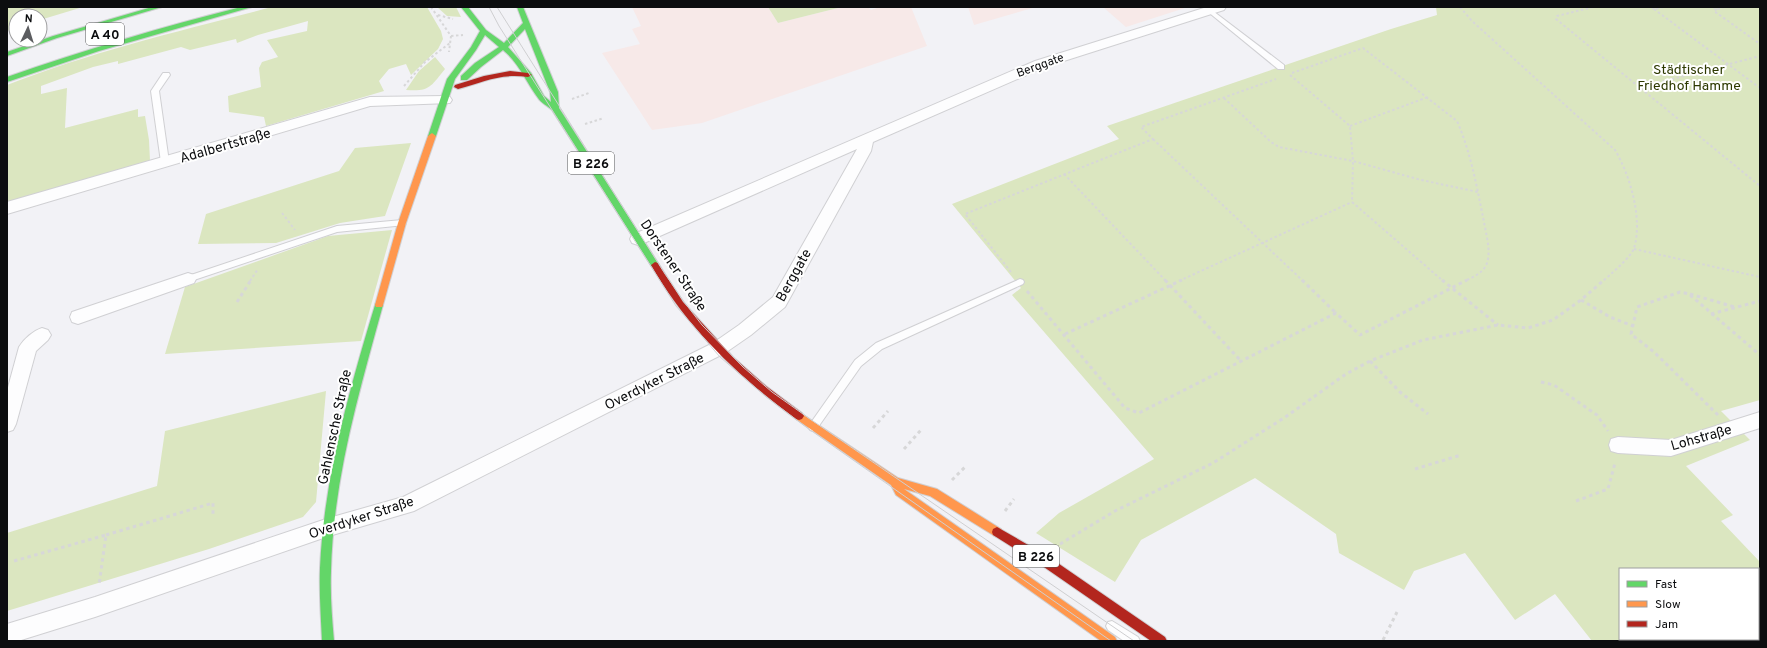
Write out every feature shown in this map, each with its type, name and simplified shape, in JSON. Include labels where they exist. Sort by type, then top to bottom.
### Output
[{"type":"main road","name":"A 40","points":[[7,54],[55,37],[159,7]]},
{"type":"main road","points":[[7,80],[48,65],[152,32],[250,7]]},
{"type":"main road","name":"Dorstener Straße","points":[[464,7],[484,31],[505,46],[528,75],[541,98],[555,108],[680,304],[719,348],[763,389],[813,427],[900,483],[933,492],[1045,561],[1160,641]]},
{"type":"main road","name":"Dorstener Straße","points":[[520,7],[554,92],[555,108]]},
{"type":"main road","name":"Gahlensche Straße","points":[[445,100],[475,66],[515,38],[526,24]]},
{"type":"main road","name":"Gahlensche Straße","points":[[328,641],[325,588],[328,527],[343,442],[360,375],[402,223],[445,100],[446,89],[450,78],[465,57],[480,41],[484,31]]},
{"type":"main road","name":"Gahlensche Straße","points":[[458,87],[487,76],[507,72],[516,72],[528,75]]},
{"type":"main road","name":"Dorstener Straße","points":[[900,483],[900,492],[1111,641]]},
{"type":"street","name":"Berggate","points":[[638,238],[1040,64],[1214,9]]},
{"type":"street","name":"Adalbertstraße","points":[[7,208],[370,102],[445,100]]},
{"type":"street","name":"Berggate","points":[[719,348],[745,330],[779,302],[864,151],[866,140]]},
{"type":"street","points":[[78,317],[188,279]]},
{"type":"street","points":[[7,424],[28,347],[42,335]]},
{"type":"street","name":"Overdyker Straße","points":[[7,634],[96,607],[328,527],[407,505],[719,348]]},
{"type":"street","name":"Lohstraße","points":[[1618,446],[1672,448],[1760,420]]},
{"type":"lane","points":[[1214,9],[1281,67]]},
{"type":"lane","points":[[165,162],[155,91],[166,75]]},
{"type":"lane","points":[[188,279],[336,229],[402,223]]},
{"type":"lane","points":[[813,427],[858,363],[879,346],[1020,282]]},
{"type":"lane","points":[[900,483],[1016,560]]},
{"type":"lane","points":[[1101,619],[1134,641]]},
{"type":"path","points":[[431,7],[451,36]]},
{"type":"path","points":[[1059,545],[1115,511],[1213,463],[1284,418],[1346,374],[1370,361],[1423,340],[1498,325],[1528,328],[1553,320],[1581,300],[1614,272],[1634,248],[1637,224],[1635,205],[1623,163],[1615,150],[1472,21],[1460,7]]},
{"type":"path","points":[[1593,7],[1557,16],[1556,20],[1760,186]]},
{"type":"path","points":[[1652,7],[1760,88]]},
{"type":"path","points":[[1654,9],[1663,7]]},
{"type":"path","points":[[1713,7],[1717,9],[1724,7]]},
{"type":"path","points":[[1717,9],[1714,11],[1760,44]]},
{"type":"path","points":[[390,101],[425,62],[450,43]]},
{"type":"path","points":[[1363,48],[1428,97],[1457,121],[1465,139],[1478,192],[1488,245],[1488,260],[1481,273],[1360,335],[1141,127],[1363,48]]},
{"type":"path","points":[[1638,88],[1760,56]]},
{"type":"path","points":[[1281,67],[1350,126],[1353,161],[1352,202]]},
{"type":"path","points":[[1350,126],[1428,97]]},
{"type":"path","points":[[1224,98],[1271,142],[1279,147],[1353,161],[1421,180],[1478,192]]},
{"type":"path","points":[[1153,139],[965,214],[1125,408],[1139,413],[1336,313]]},
{"type":"path","points":[[1064,174],[1169,287],[1241,361]]},
{"type":"path","points":[[1065,334],[1352,202]]},
{"type":"path","points":[[1352,202],[1451,288],[1498,325]]},
{"type":"path","points":[[282,213],[303,240]]},
{"type":"path","points":[[1634,248],[1760,277]]},
{"type":"path","points":[[237,302],[270,251]]},
{"type":"path","points":[[1732,429],[1654,352],[1631,334],[1637,307],[1680,292],[1735,307]]},
{"type":"path","points":[[1689,294],[1760,356]]},
{"type":"path","points":[[1581,300],[1610,318],[1633,326]]},
{"type":"path","points":[[1711,314],[1760,301]]},
{"type":"path","points":[[1370,361],[1400,392],[1428,414]]},
{"type":"path","points":[[1541,382],[1554,385],[1597,415],[1618,446],[1608,489],[1576,501]]},
{"type":"path","points":[[873,428],[888,411]]},
{"type":"path","points":[[904,449],[921,430]]},
{"type":"path","points":[[1414,469],[1461,455]]},
{"type":"path","points":[[951,481],[966,466]]},
{"type":"path","points":[[1002,514],[1014,498]]},
{"type":"path","points":[[14,561],[213,503],[213,516]]},
{"type":"path","points":[[96,607],[106,535]]},
{"type":"path","points":[[1383,640],[1397,612]]},
{"type":"shaded area","points":[[632,7],[768,7],[778,23],[842,7],[868,7],[871,10],[877,8],[876,7],[911,7],[927,46],[702,123],[652,130],[602,53],[640,44],[632,29],[641,26]]},
{"type":"shaded area","points":[[968,7],[1036,7],[974,25]]},
{"type":"shaded area","points":[[1103,7],[1188,7],[1126,27]]},
{"type":"green space","points":[[7,7],[83,7],[48,18],[48,8],[8,8],[7,31]]},
{"type":"green space","points":[[272,7],[427,7],[441,31],[443,39],[438,49],[411,75],[406,64],[389,69],[379,81],[384,91],[266,126],[264,117],[229,112],[228,96],[261,87],[259,68],[262,62],[278,57],[267,40],[307,31],[308,21],[258,35],[237,43],[236,39],[190,50],[181,47],[118,64],[118,61],[93,67],[41,86],[41,94],[67,88],[65,128],[138,109],[138,117],[145,116],[149,140],[150,161],[7,202],[7,85],[105,51]]},
{"type":"green space","points":[[437,7],[456,7],[461,17],[447,16]]},
{"type":"green space","points":[[768,7],[842,7],[778,23]]},
{"type":"green space","name":"Städtischer Friedhof Hamme","points":[[1436,7],[1760,7],[1760,400],[1721,411],[1750,440],[1686,466],[1733,515],[1721,521],[1760,562],[1760,641],[1592,641],[1555,594],[1515,620],[1465,553],[1414,571],[1404,590],[1339,553],[1336,534],[1255,478],[1141,540],[1115,582],[1036,533],[1059,513],[1154,459],[1012,295],[1021,288],[952,204],[1119,139],[1107,126],[1391,29],[1437,15]]},
{"type":"green space","points":[[435,57],[445,69],[433,84],[425,89],[406,90],[419,71]]},
{"type":"green space","points":[[411,143],[385,216],[340,223],[276,243],[198,244],[206,214],[339,171],[355,148]]},
{"type":"green space","points":[[392,230],[361,341],[165,354],[185,287],[328,236]]},
{"type":"green space","points":[[326,391],[316,502],[303,517],[209,549],[7,611],[7,533],[157,486],[165,431]]},
{"type":"tram line","points":[[489,7],[499,26],[676,306],[720,357],[765,396],[806,427],[1111,641]]},
{"type":"tram line","points":[[497,7],[665,274],[702,325],[743,367],[772,392],[810,419],[1134,641]]},
{"type":"traffic: fast","points":[[7,54],[55,37],[159,7]]},
{"type":"traffic: fast","points":[[7,80],[127,40],[249,7]]},
{"type":"traffic: fast","points":[[464,7],[484,31],[510,52],[528,75],[541,98],[555,108],[655,265]]},
{"type":"traffic: fast","points":[[520,7],[554,92],[555,108]]},
{"type":"traffic: fast","points":[[464,78],[478,65],[510,42],[526,24]]},
{"type":"traffic: fast","points":[[432,136],[451,79],[474,48],[484,31]]},
{"type":"traffic: fast","points":[[328,641],[325,569],[333,494],[345,430],[379,305]]},
{"type":"traffic: slow","points":[[379,305],[402,223],[432,136]]},
{"type":"traffic: slow","points":[[799,416],[895,482],[933,492],[997,532]]},
{"type":"traffic: slow","points":[[895,483],[900,492],[1111,641]]},
{"type":"traffic: jam","points":[[458,87],[501,74],[528,75]]},
{"type":"traffic: jam","points":[[655,265],[680,304],[730,360],[763,389],[799,416]]},
{"type":"traffic: jam","points":[[997,532],[1045,561],[1161,641]]}]
